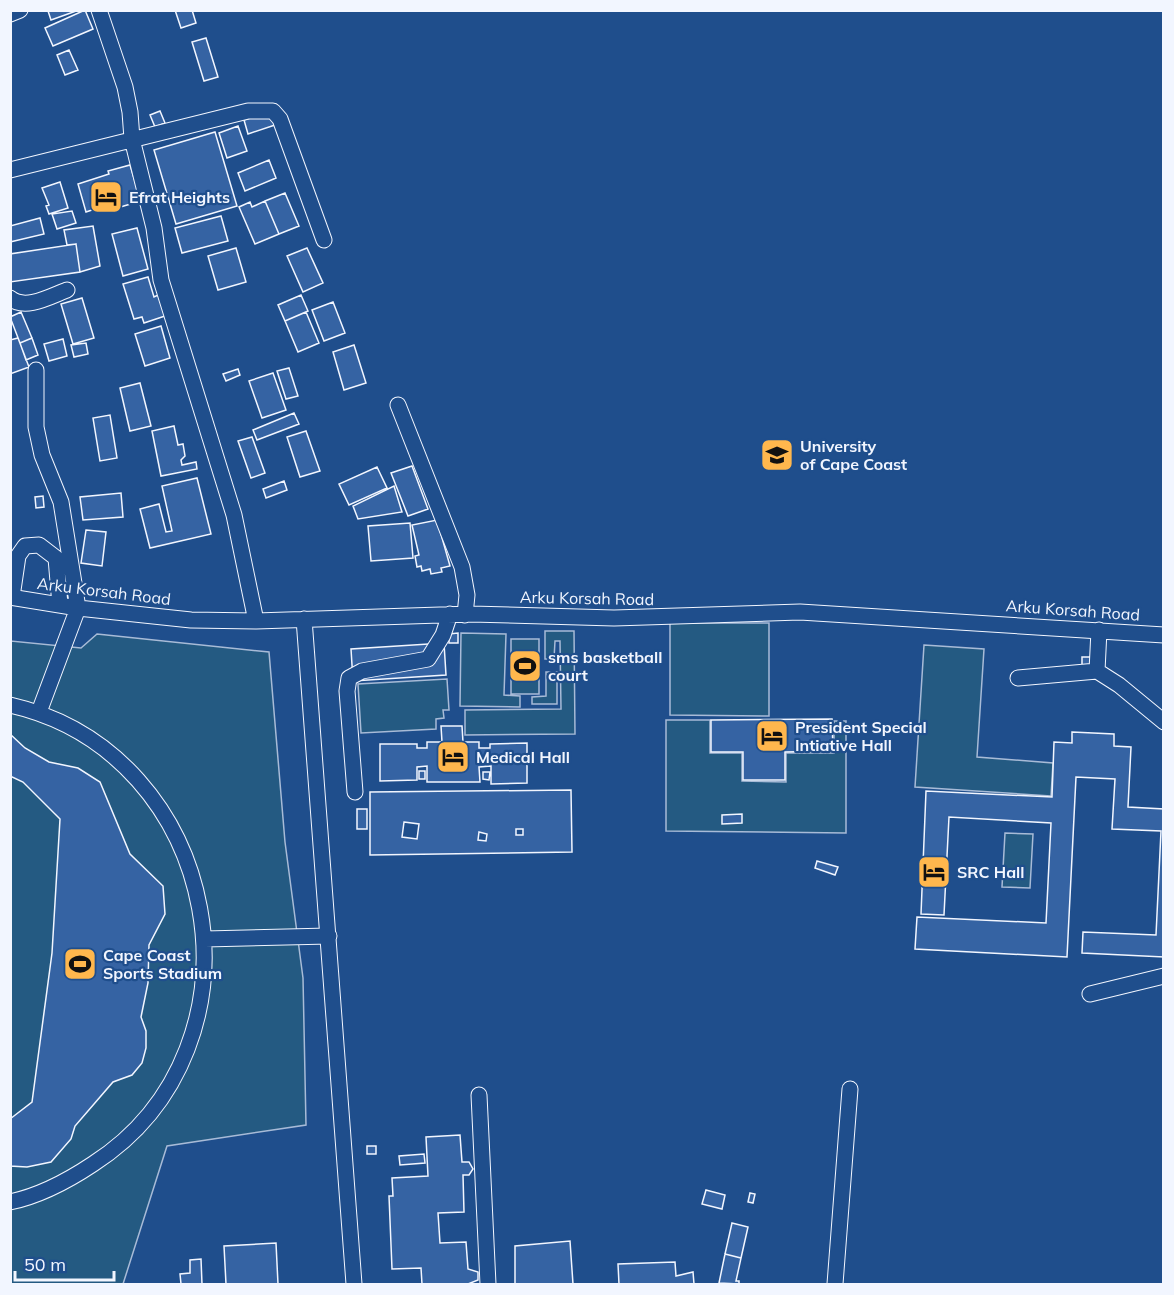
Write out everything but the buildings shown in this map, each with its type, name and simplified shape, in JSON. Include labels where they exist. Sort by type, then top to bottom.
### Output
[{"type":"street","points":[[10,14],[20,10]]},
{"type":"street","points":[[99,10],[125,87],[132,140],[154,228],[161,280],[234,515],[256,621]]},
{"type":"street","points":[[10,171],[248,111],[273,111],[280,118],[324,240]]},
{"type":"street","points":[[10,298],[27,304],[67,290]]},
{"type":"street","points":[[36,370],[36,427],[42,455],[61,502],[78,608],[39,712]]},
{"type":"street","points":[[355,792],[347,691],[349,678],[362,671],[428,659],[457,615],[467,595],[462,567],[398,405]]},
{"type":"street","points":[[11,597],[18,556],[25,546],[39,545],[56,558],[60,605]]},
{"type":"street","name":"Arku Korsah Road","points":[[11,597],[78,608],[191,620],[256,621],[457,615],[614,618],[800,612],[1164,635]]},
{"type":"street","points":[[304,619],[354,1284]]},
{"type":"street","points":[[1097,671],[1099,630]]},
{"type":"street","points":[[1018,678],[1097,671],[1119,685],[1164,722]]},
{"type":"street","points":[[10,705],[39,712],[78,730],[127,766],[164,812],[189,865],[205,939],[198,1022],[181,1064],[156,1107],[118,1149],[75,1176],[10,1202]]},
{"type":"street","points":[[205,939],[329,936]]},
{"type":"street","points":[[1090,994],[1164,976]]},
{"type":"street","points":[[835,1284],[850,1089]]},
{"type":"street","points":[[479,1095],[488,1284]]},
{"type":"shaded area","points":[[670,623],[769,623],[769,716],[670,715]]},
{"type":"shaded area","points":[[545,631],[574,631],[575,734],[465,735],[465,710],[561,709],[560,641],[555,641],[554,659],[545,659]]},
{"type":"shaded area","points":[[461,633],[506,634],[504,695],[520,696],[520,707],[460,706]]},
{"type":"shaded area","name":"Cape Coast Sports Stadium","points":[[97,634],[269,652],[285,842],[303,978],[306,1125],[167,1146],[123,1284],[11,1284],[11,641],[81,648]]},
{"type":"shaded area","name":"sms basketball court","points":[[511,639],[539,639],[539,694],[511,694]]},
{"type":"shaded area","points":[[924,645],[984,649],[977,757],[1053,763],[1051,796],[915,787]]},
{"type":"shaded area","points":[[546,672],[557,672],[557,704],[532,704],[532,697],[546,696]]},
{"type":"shaded area","points":[[447,679],[449,710],[443,710],[444,718],[436,719],[436,729],[361,733],[358,684]]},
{"type":"shaded area","points":[[666,720],[710,720],[710,753],[742,753],[742,781],[786,782],[786,753],[834,753],[834,721],[846,721],[846,833],[666,831]]},
{"type":"shaded area","points":[[1005,833],[1033,834],[1030,888],[1002,887]]},
{"type":"place","name":"Efrat Heights","points":[[106,197]]},
{"type":"place","name":"University of Cape Coast","points":[[777,455]]},
{"type":"place","name":"sms basketball court","points":[[525,666]]},
{"type":"place","name":"President Special Intiative Hall","points":[[772,736]]},
{"type":"place","name":"Medical Hall","points":[[453,757]]},
{"type":"place","name":"SRC Hall","points":[[934,872]]},
{"type":"place","name":"Cape Coast Sports Stadium","points":[[80,964]]}]
